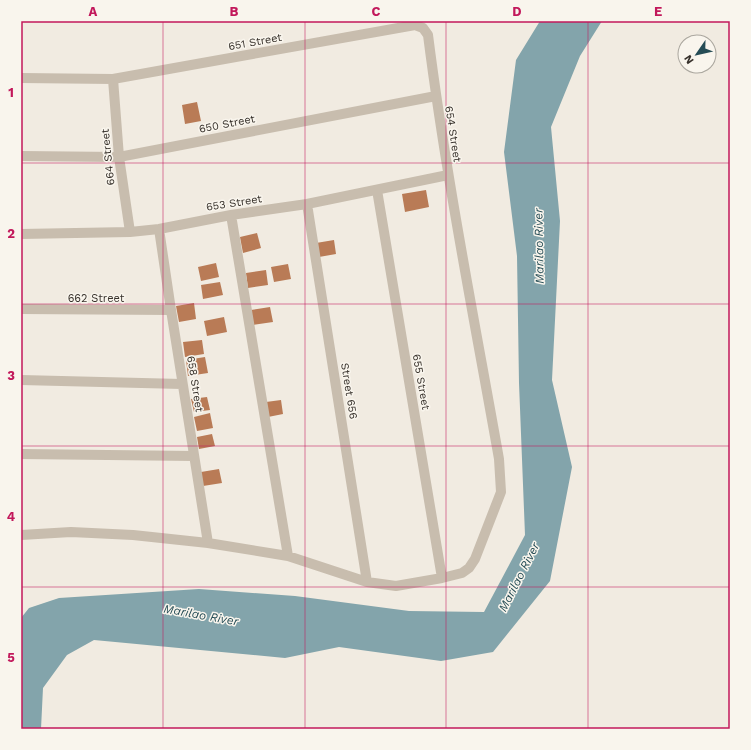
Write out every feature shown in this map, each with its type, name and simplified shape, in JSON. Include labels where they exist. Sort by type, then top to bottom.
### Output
[{"type":"street","name":"651 Street","points":[[21,78],[113,79],[415,25],[423,28],[428,35],[436,96]]},
{"type":"street","name":"664 Street","points":[[113,79],[119,157],[130,232]]},
{"type":"street","name":"650 Street","points":[[21,156],[119,157],[436,96]]},
{"type":"street","name":"654 Street","points":[[21,535],[71,532],[132,535],[208,542],[288,556],[367,582],[396,586],[442,578],[462,573],[469,568],[501,492],[498,451],[448,175],[436,96]]},
{"type":"street","name":"653 Street","points":[[21,234],[130,232],[159,229],[232,215],[307,204],[448,175]]},
{"type":"street","name":"655 Street","points":[[377,190],[442,578]]},
{"type":"street","name":"Street 656","points":[[307,204],[367,582]]},
{"type":"street","points":[[232,215],[288,556]]},
{"type":"street","name":"658 Street","points":[[159,229],[182,384],[208,542]]},
{"type":"street","name":"662 Street","points":[[21,309],[171,310]]},
{"type":"street","points":[[21,380],[182,384]]},
{"type":"street","points":[[21,454],[194,456]]},
{"type":"water","name":"Marilao River","points":[[540,21],[602,21],[580,56],[551,127],[560,221],[552,380],[572,467],[550,581],[493,652],[441,661],[339,647],[285,658],[94,640],[67,655],[43,688],[41,729],[21,729],[21,618],[29,608],[59,598],[199,589],[295,596],[409,611],[484,612],[525,535],[519,383],[517,256],[504,152],[516,60]]},
{"type":"building","points":[[197,102],[201,121],[185,124],[182,105]]},
{"type":"building","points":[[426,190],[429,207],[405,212],[402,194]]},
{"type":"building","points":[[257,233],[261,248],[243,253],[240,237]]},
{"type":"building","points":[[334,240],[336,254],[319,257],[316,243]]},
{"type":"building","points":[[216,263],[219,277],[201,281],[198,267]]},
{"type":"building","points":[[288,264],[291,279],[274,282],[271,267]]},
{"type":"building","points":[[266,270],[268,285],[248,288],[246,273]]},
{"type":"building","points":[[220,282],[223,295],[203,299],[201,285]]},
{"type":"building","points":[[194,303],[196,319],[179,322],[176,306]]},
{"type":"building","points":[[270,307],[273,322],[253,325],[251,310]]},
{"type":"building","points":[[224,317],[227,332],[207,336],[204,321]]},
{"type":"building","points":[[202,340],[204,354],[185,357],[183,342]]},
{"type":"building","points":[[205,357],[208,373],[188,376],[186,360]]},
{"type":"building","points":[[207,397],[210,410],[194,412],[191,399]]},
{"type":"building","points":[[281,400],[283,414],[268,417],[266,402]]},
{"type":"building","points":[[210,413],[213,428],[197,431],[194,417]]},
{"type":"building","points":[[212,434],[215,446],[199,449],[197,437]]},
{"type":"building","points":[[219,469],[222,483],[203,486],[201,472]]}]
